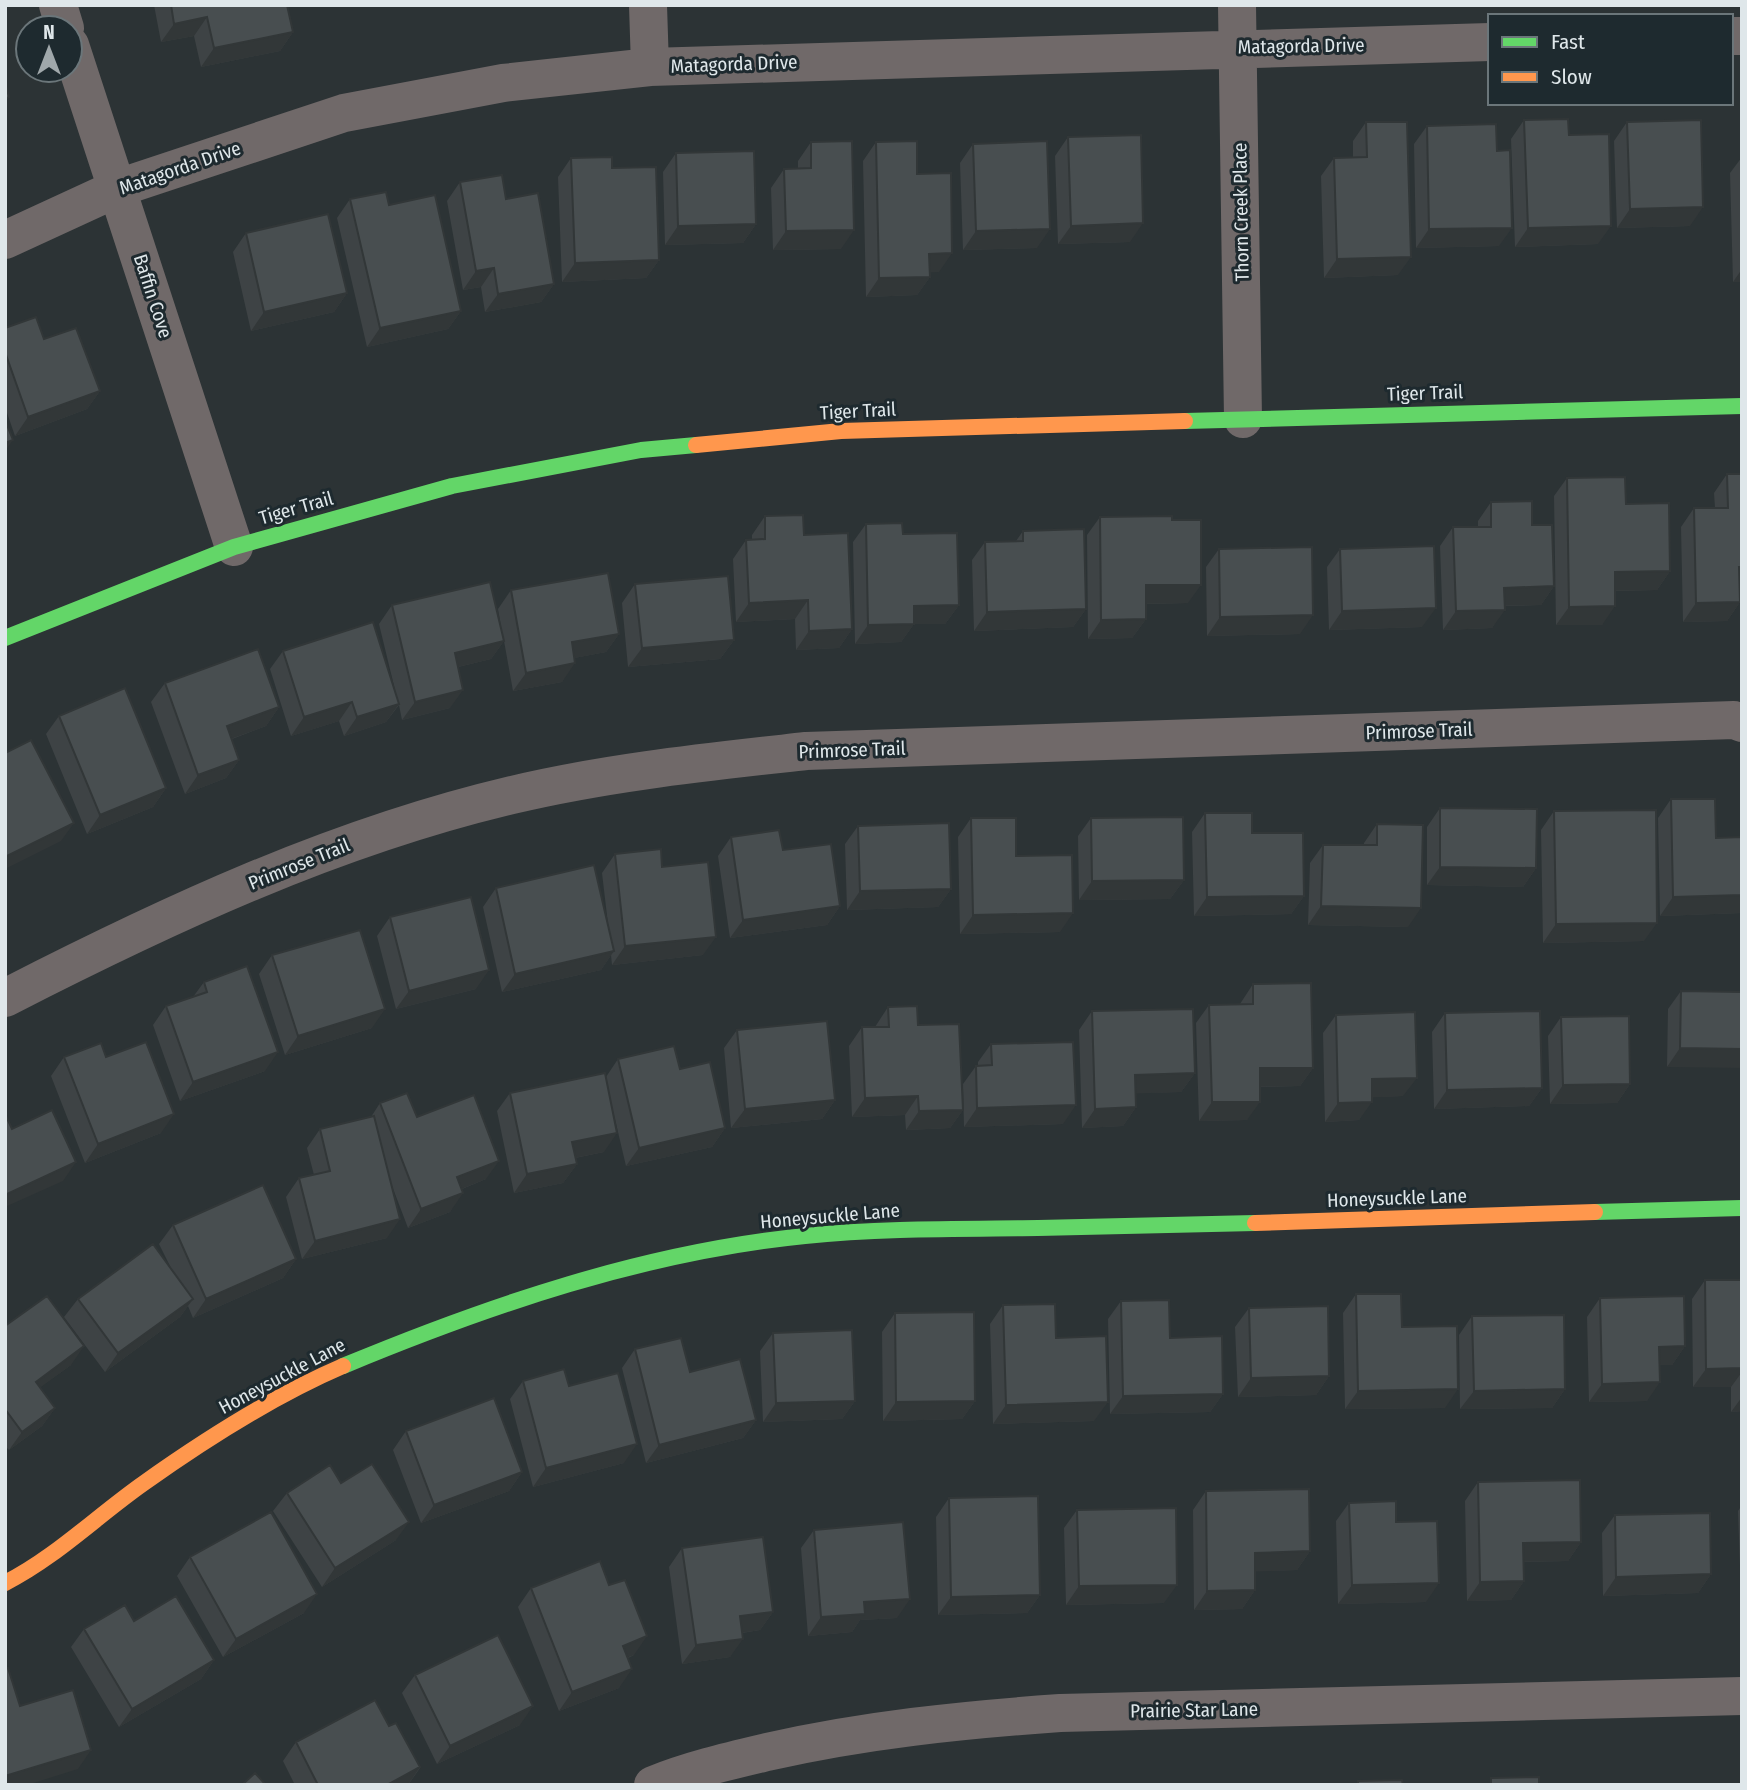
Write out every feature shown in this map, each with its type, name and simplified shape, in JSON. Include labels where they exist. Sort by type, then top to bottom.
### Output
[{"type":"street","points":[[648,5],[650,67]]},
{"type":"street","name":"Thorn Creek Place","points":[[1237,5],[1243,419]]},
{"type":"street","name":"Matagorda Drive","points":[[5,240],[118,188],[344,113],[503,83],[650,67],[1239,47],[1488,42]]},
{"type":"street","name":"Baffin Cove","points":[[83,84],[234,547]]},
{"type":"street","name":"Tiger Trail","points":[[5,638],[234,547],[452,486],[641,450],[841,431],[1742,406]]},
{"type":"street","name":"Primrose Trail","points":[[5,998],[96,951],[298,862],[369,836],[512,795],[659,767],[806,751],[1720,721],[1742,723]]},
{"type":"street","name":"Honeysuckle Lane","points":[[5,1583],[33,1569],[143,1483],[236,1422],[334,1370],[437,1326],[579,1281],[690,1254],[804,1236],[918,1229],[1109,1227],[1742,1208]]},
{"type":"street","name":"Prairie Star Lane","points":[[653,1785],[730,1761],[839,1736],[949,1721],[1060,1713],[1742,1696]]},
{"type":"building","points":[[171,5],[287,5],[293,32],[214,48],[207,17],[174,24]]},
{"type":"building","points":[[5,83],[9,97],[5,99]]},
{"type":"building","points":[[1568,119],[1569,135],[1609,134],[1611,226],[1528,228],[1524,120]]},
{"type":"building","points":[[1701,120],[1703,207],[1630,209],[1627,122]]},
{"type":"building","points":[[1366,122],[1407,122],[1411,257],[1337,259],[1334,158],[1367,157]]},
{"type":"building","points":[[1496,124],[1497,151],[1510,150],[1512,228],[1429,229],[1427,126]]},
{"type":"building","points":[[1141,135],[1143,223],[1071,226],[1068,137]]},
{"type":"building","points":[[852,141],[854,230],[786,231],[784,169],[811,168],[811,142]]},
{"type":"building","points":[[917,141],[917,174],[951,173],[952,253],[929,254],[930,277],[879,278],[876,142]]},
{"type":"building","points":[[1047,141],[1050,229],[976,231],[973,144]]},
{"type":"building","points":[[754,151],[756,224],[678,226],[676,153]]},
{"type":"building","points":[[612,157],[612,168],[656,167],[659,260],[575,263],[571,158]]},
{"type":"building","points":[[502,175],[506,199],[538,193],[554,284],[498,294],[494,268],[476,271],[460,182]]},
{"type":"building","points":[[386,192],[389,205],[435,195],[461,311],[380,328],[350,199]]},
{"type":"building","points":[[328,214],[347,293],[264,312],[246,233]]},
{"type":"building","points":[[36,317],[44,339],[76,328],[100,391],[28,417],[5,352],[5,328]]},
{"type":"building","points":[[5,420],[13,440],[5,443]]},
{"type":"building","points":[[1727,474],[1742,474],[1740,602],[1696,603],[1694,508],[1728,508]]},
{"type":"building","points":[[1625,477],[1626,504],[1669,503],[1670,571],[1615,572],[1615,606],[1569,607],[1567,478]]},
{"type":"building","points":[[1532,501],[1532,525],[1552,525],[1554,586],[1504,588],[1505,610],[1456,611],[1453,527],[1491,527],[1491,502]]},
{"type":"building","points":[[803,515],[804,535],[848,533],[852,629],[809,631],[808,600],[749,603],[746,540],[765,539],[765,516]]},
{"type":"building","points":[[1172,516],[1172,520],[1201,520],[1201,585],[1146,585],[1146,619],[1101,620],[1100,517]]},
{"type":"building","points":[[902,523],[903,534],[957,533],[959,605],[914,606],[914,624],[868,625],[866,524]]},
{"type":"building","points":[[1084,529],[1086,609],[987,612],[985,542],[1023,541],[1023,531]]},
{"type":"building","points":[[1434,546],[1436,608],[1342,611],[1340,549]]},
{"type":"building","points":[[1312,547],[1313,615],[1220,617],[1219,549]]},
{"type":"building","points":[[608,573],[619,634],[572,642],[575,663],[526,673],[511,590]]},
{"type":"building","points":[[728,576],[734,640],[642,648],[635,584]]},
{"type":"building","points":[[490,582],[504,641],[455,653],[463,690],[415,702],[392,605]]},
{"type":"building","points":[[373,622],[399,704],[357,717],[352,702],[304,717],[283,651]]},
{"type":"building","points":[[258,649],[279,707],[227,726],[239,760],[198,775],[165,683]]},
{"type":"building","points":[[125,688],[166,788],[100,815],[59,716]]},
{"type":"building","points":[[31,740],[74,823],[5,857],[5,753]]},
{"type":"building","points":[[1671,799],[1715,799],[1716,838],[1742,837],[1742,895],[1673,897]]},
{"type":"building","points":[[1440,808],[1537,809],[1536,868],[1440,867]]},
{"type":"building","points":[[1656,810],[1657,923],[1556,924],[1554,811]]},
{"type":"building","points":[[1205,813],[1252,813],[1252,833],[1303,833],[1304,896],[1207,897]]},
{"type":"building","points":[[1183,817],[1184,880],[1092,881],[1091,818]]},
{"type":"building","points":[[971,818],[1016,818],[1016,856],[1072,855],[1073,913],[973,915]]},
{"type":"building","points":[[949,823],[951,889],[860,891],[858,826]]},
{"type":"building","points":[[1377,824],[1423,825],[1421,908],[1321,906],[1323,845],[1377,845]]},
{"type":"building","points":[[779,830],[783,850],[831,844],[840,906],[743,920],[731,837]]},
{"type":"building","points":[[661,849],[662,867],[708,862],[716,937],[625,946],[615,854]]},
{"type":"building","points":[[594,865],[614,951],[515,974],[496,888]]},
{"type":"building","points":[[471,897],[489,970],[409,991],[390,917]]},
{"type":"building","points":[[360,930],[385,1009],[298,1036],[272,955]]},
{"type":"building","points":[[247,966],[278,1052],[193,1082],[166,1006],[207,992],[204,982]]},
{"type":"building","points":[[1311,983],[1313,1068],[1260,1068],[1260,1102],[1212,1102],[1209,1005],[1253,1004],[1253,984]]},
{"type":"building","points":[[1681,991],[1742,992],[1742,1049],[1680,1048]]},
{"type":"building","points":[[917,1006],[918,1025],[959,1024],[963,1110],[919,1111],[918,1096],[865,1098],[862,1027],[889,1027],[888,1007]]},
{"type":"building","points":[[1193,1009],[1195,1073],[1135,1075],[1136,1107],[1095,1109],[1092,1011]]},
{"type":"building","points":[[1540,1011],[1542,1088],[1447,1090],[1445,1013]]},
{"type":"building","points":[[1415,1012],[1417,1078],[1372,1079],[1372,1102],[1338,1103],[1336,1015]]},
{"type":"building","points":[[1629,1016],[1630,1084],[1563,1085],[1561,1017]]},
{"type":"building","points":[[827,1021],[835,1100],[745,1109],[737,1030]]},
{"type":"building","points":[[146,1042],[174,1114],[98,1144],[64,1057],[101,1043],[106,1057]]},
{"type":"building","points":[[1073,1042],[1076,1105],[977,1108],[976,1066],[992,1065],[991,1044]]},
{"type":"building","points":[[674,1046],[680,1069],[710,1062],[725,1128],[639,1148],[618,1059]]},
{"type":"building","points":[[605,1073],[617,1133],[572,1142],[577,1164],[527,1174],[510,1093]]},
{"type":"building","points":[[407,1093],[417,1117],[474,1095],[499,1161],[457,1177],[463,1193],[421,1209],[380,1103]]},
{"type":"building","points":[[52,1110],[76,1162],[5,1195],[5,1114],[12,1129]]},
{"type":"building","points":[[374,1116],[400,1219],[315,1241],[299,1178],[330,1171],[320,1129]]},
{"type":"building","points":[[263,1185],[296,1259],[206,1299],[173,1225]]},
{"type":"building","points":[[153,1244],[193,1299],[118,1353],[78,1299]]},
{"type":"building","points":[[1705,1280],[1742,1280],[1742,1368],[1706,1369]]},
{"type":"building","points":[[1356,1294],[1401,1294],[1402,1327],[1457,1326],[1458,1389],[1358,1391]]},
{"type":"building","points":[[47,1296],[84,1346],[36,1382],[55,1408],[22,1432],[5,1409],[5,1326]]},
{"type":"building","points":[[1684,1296],[1685,1346],[1659,1347],[1660,1382],[1602,1384],[1600,1298]]},
{"type":"building","points":[[1169,1300],[1170,1338],[1222,1336],[1223,1394],[1123,1396],[1121,1301]]},
{"type":"building","points":[[1055,1304],[1056,1338],[1106,1336],[1108,1402],[1006,1405],[1003,1305]]},
{"type":"building","points":[[1328,1306],[1329,1376],[1251,1378],[1249,1308]]},
{"type":"building","points":[[974,1312],[975,1401],[896,1402],[895,1313]]},
{"type":"building","points":[[1564,1315],[1565,1389],[1474,1391],[1472,1316]]},
{"type":"building","points":[[852,1330],[855,1401],[776,1403],[773,1333]]},
{"type":"building","points":[[681,1338],[690,1372],[740,1359],[756,1420],[659,1445],[635,1349]]},
{"type":"building","points":[[564,1369],[569,1386],[618,1373],[637,1444],[546,1468],[523,1381]]},
{"type":"building","points":[[494,1398],[522,1472],[434,1505],[406,1431]]},
{"type":"building","points":[[372,1464],[409,1522],[335,1568],[287,1493],[330,1465],[341,1483]]},
{"type":"building","points":[[1580,1480],[1581,1542],[1523,1543],[1524,1581],[1480,1582],[1478,1482]]},
{"type":"building","points":[[1309,1489],[1310,1551],[1255,1553],[1255,1590],[1207,1591],[1206,1491]]},
{"type":"building","points":[[1038,1496],[1040,1595],[951,1597],[949,1498]]},
{"type":"building","points":[[1396,1501],[1396,1522],[1437,1521],[1439,1583],[1352,1585],[1349,1503]]},
{"type":"building","points":[[1176,1508],[1177,1585],[1079,1586],[1077,1510]]},
{"type":"building","points":[[271,1512],[317,1594],[236,1639],[190,1557]]},
{"type":"building","points":[[1710,1513],[1711,1574],[1616,1577],[1615,1515]]},
{"type":"building","points":[[903,1522],[910,1599],[864,1602],[865,1614],[821,1617],[814,1530]]},
{"type":"building","points":[[763,1537],[773,1612],[740,1616],[743,1639],[696,1645],[682,1548]]},
{"type":"building","points":[[600,1561],[609,1585],[625,1580],[647,1636],[623,1646],[632,1669],[572,1692],[531,1588]]},
{"type":"building","points":[[176,1596],[214,1660],[132,1709],[84,1629],[125,1605],[134,1621]]},
{"type":"building","points":[[498,1635],[533,1706],[450,1746],[415,1675]]},
{"type":"building","points":[[8,1668],[20,1706],[73,1690],[91,1750],[5,1776],[5,1669]]},
{"type":"building","points":[[375,1700],[389,1726],[396,1723],[420,1767],[387,1785],[318,1785],[296,1742]]},
{"type":"building","points":[[255,1773],[266,1785],[242,1785]]},
{"type":"building","points":[[1539,1777],[1539,1785],[1491,1785],[1491,1778]]},
{"type":"building","points":[[1402,1780],[1403,1785],[1358,1785],[1358,1781]]},
{"type":"traffic: fast","points":[[1185,421],[1742,406]]},
{"type":"traffic: fast","points":[[5,638],[234,547],[452,486],[641,450],[696,445]]},
{"type":"traffic: fast","points":[[1595,1212],[1742,1208]]},
{"type":"traffic: fast","points":[[343,1366],[455,1322],[569,1284],[686,1254],[745,1244],[834,1233],[892,1230],[1255,1223]]},
{"type":"traffic: slow","points":[[696,445],[841,431],[1185,421]]},
{"type":"traffic: slow","points":[[1255,1223],[1595,1212]]},
{"type":"traffic: slow","points":[[5,1583],[42,1561],[144,1483],[216,1435],[291,1391],[343,1366]]}]
